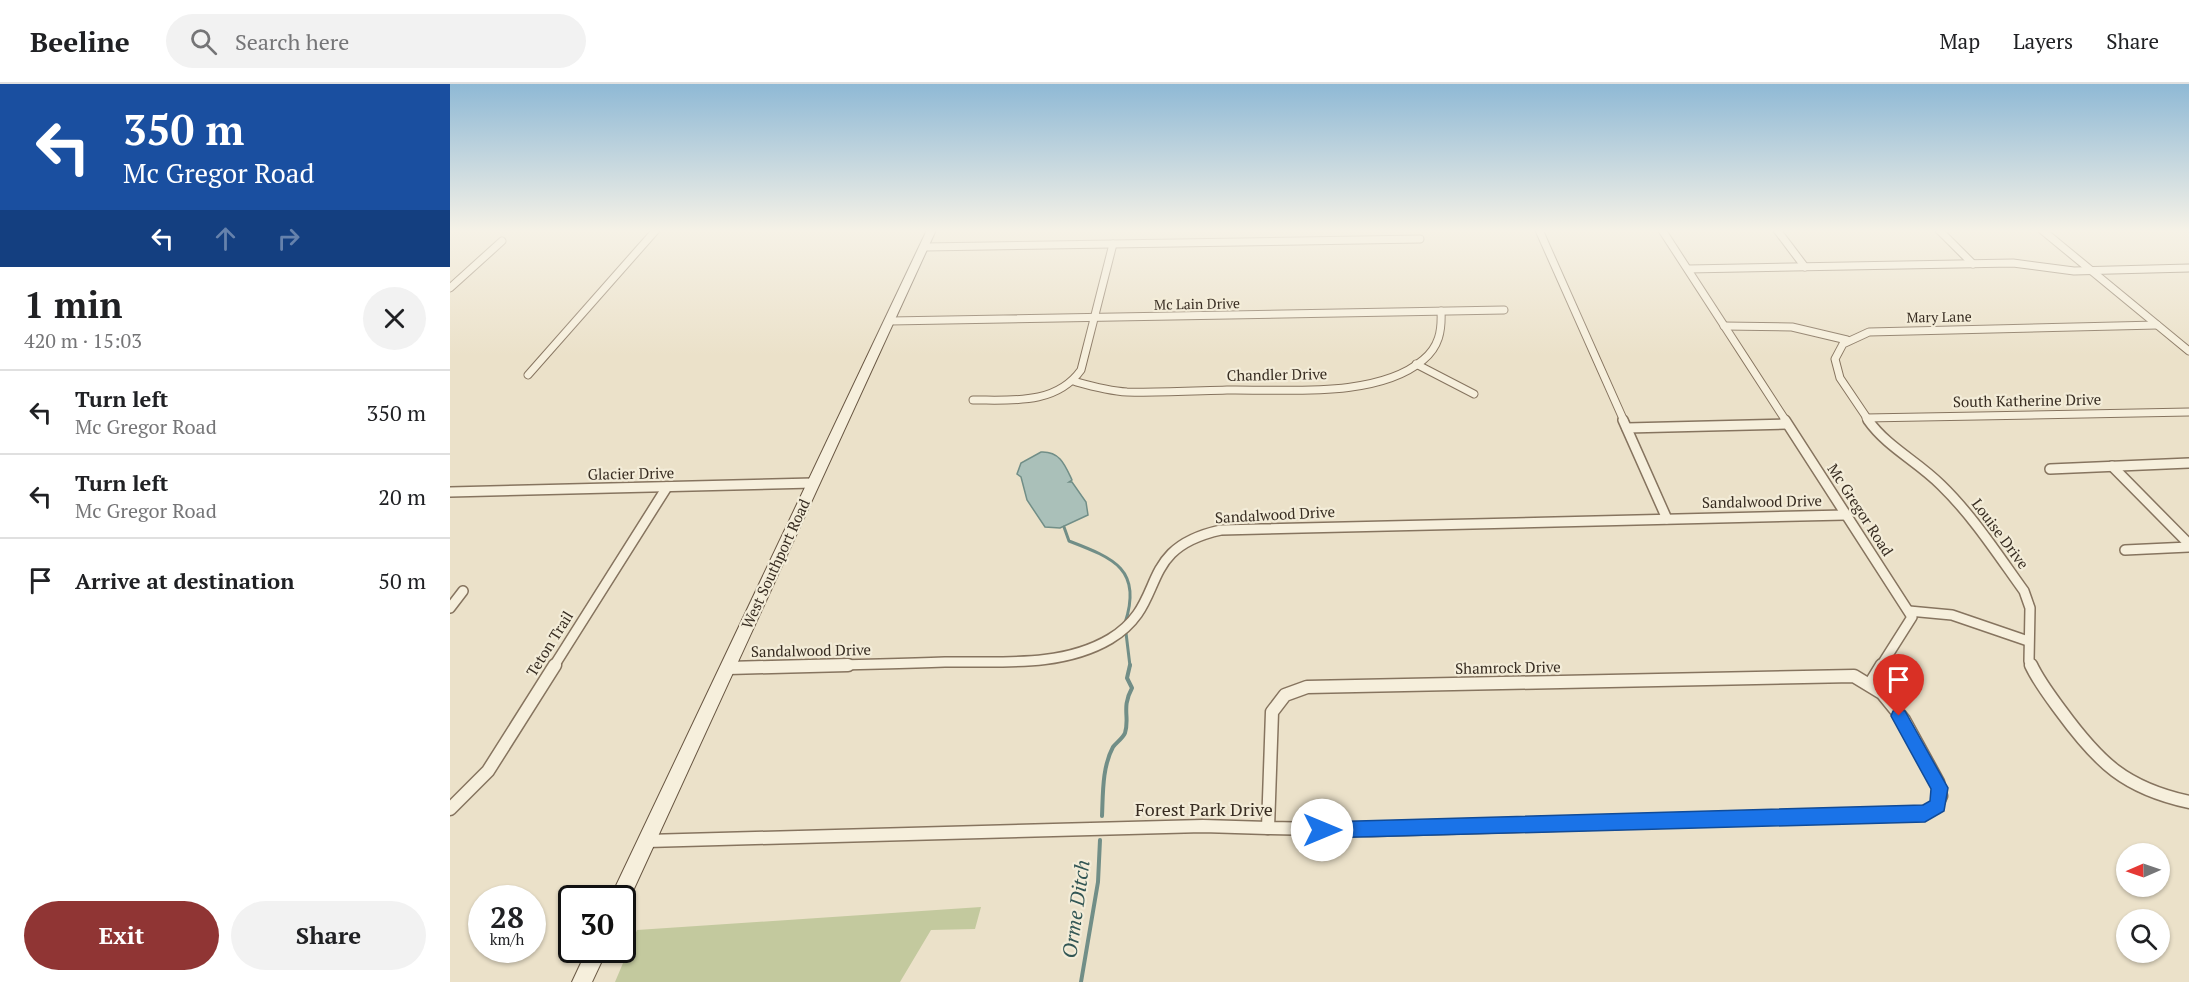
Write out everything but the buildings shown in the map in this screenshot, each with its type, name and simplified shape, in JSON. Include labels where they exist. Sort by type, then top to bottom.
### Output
[{"type":"main road","name":"West Southport Road","points":[[627,885],[913,272]]},
{"type":"main road","points":[[582,982],[591,963]]},
{"type":"street","points":[[450,288],[468,272]]},
{"type":"street","points":[[528,375],[619,272]]},
{"type":"street","points":[[973,400],[1039,396],[1060,390],[1073,381],[1081,370],[1106,272]]},
{"type":"street","points":[[1558,272],[1667,519]]},
{"type":"street","name":"Mc Gregor Road","points":[[1690,272],[1909,611]]},
{"type":"street","points":[[2092,272],[2189,351]]},
{"type":"street","name":"Mc Lain Drive","points":[[890,321],[1504,310]]},
{"type":"street","name":"Chandler Drive","points":[[1073,381],[1102,389],[1126,392],[1337,387],[1383,380],[1416,364],[1437,343],[1442,331],[1441,311]]},
{"type":"street","name":"Mary Lane","points":[[1724,326],[1782,326],[1847,340],[1884,330],[2157,325]]},
{"type":"street","name":"Louise Drive","points":[[1847,340],[1835,352],[1834,365],[1838,377],[1884,440],[1949,492],[2024,591],[2030,608],[2029,661],[2037,678],[2087,747],[2111,770],[2156,795],[2189,802]]},
{"type":"street","points":[[1416,364],[1474,394]]},
{"type":"street","name":"South Katherine Drive","points":[[1866,418],[2189,412]]},
{"type":"street","points":[[1627,428],[1786,424]]},
{"type":"street","points":[[2050,469],[2189,463]]},
{"type":"street","points":[[2112,466],[2189,546]]},
{"type":"street","name":"Glacier Drive","points":[[450,492],[813,483]]},
{"type":"street","name":"Teton Trail","points":[[450,809],[488,771],[667,487]]},
{"type":"street","name":"Sandalwood Drive","points":[[728,668],[1041,660],[1079,653],[1105,642],[1132,621],[1150,596],[1160,567],[1173,550],[1193,538],[1217,531],[1845,515]]},
{"type":"street","points":[[2125,550],[2189,546]]},
{"type":"street","points":[[450,608],[463,591]]},
{"type":"street","points":[[1909,611],[1952,615],[2028,641]]},
{"type":"street","points":[[1871,683],[1912,617],[1909,611]]},
{"type":"street","name":"Shamrock Drive","points":[[1268,828],[1272,793],[1271,716],[1281,697],[1298,689],[1845,675],[1871,683]]},
{"type":"street","name":"Forest Park Drive","points":[[647,841],[1187,826],[1371,830],[1930,812],[1938,805],[1941,796],[1938,782],[1889,699],[1871,683]]},
{"type":"green space","points":[[981,907],[975,929],[931,930],[900,982],[615,982],[623,963],[636,963],[637,930]]},
{"type":"water","points":[[1041,452],[1053,454],[1061,460],[1072,480],[1069,482],[1072,482],[1086,502],[1088,515],[1060,528],[1045,527],[1027,500],[1021,477],[1017,474],[1021,463]]},
{"type":"waterway","name":"Orme Ditch","points":[[1064,527],[1069,541],[1111,560],[1127,578],[1130,605],[1125,623]]},
{"type":"waterway","name":"Orme Ditch","points":[[1126,633],[1130,665]]},
{"type":"waterway","name":"Orme Ditch","points":[[1102,816],[1104,781],[1109,755],[1124,735],[1126,727],[1126,707],[1132,688],[1127,678],[1130,665]]},
{"type":"waterway","name":"Orme Ditch","points":[[1081,982],[1098,882],[1100,840]]},
{"type":"route","points":[[1322,830],[1918,814],[1932,811],[1940,801],[1938,782],[1899,716]]}]
